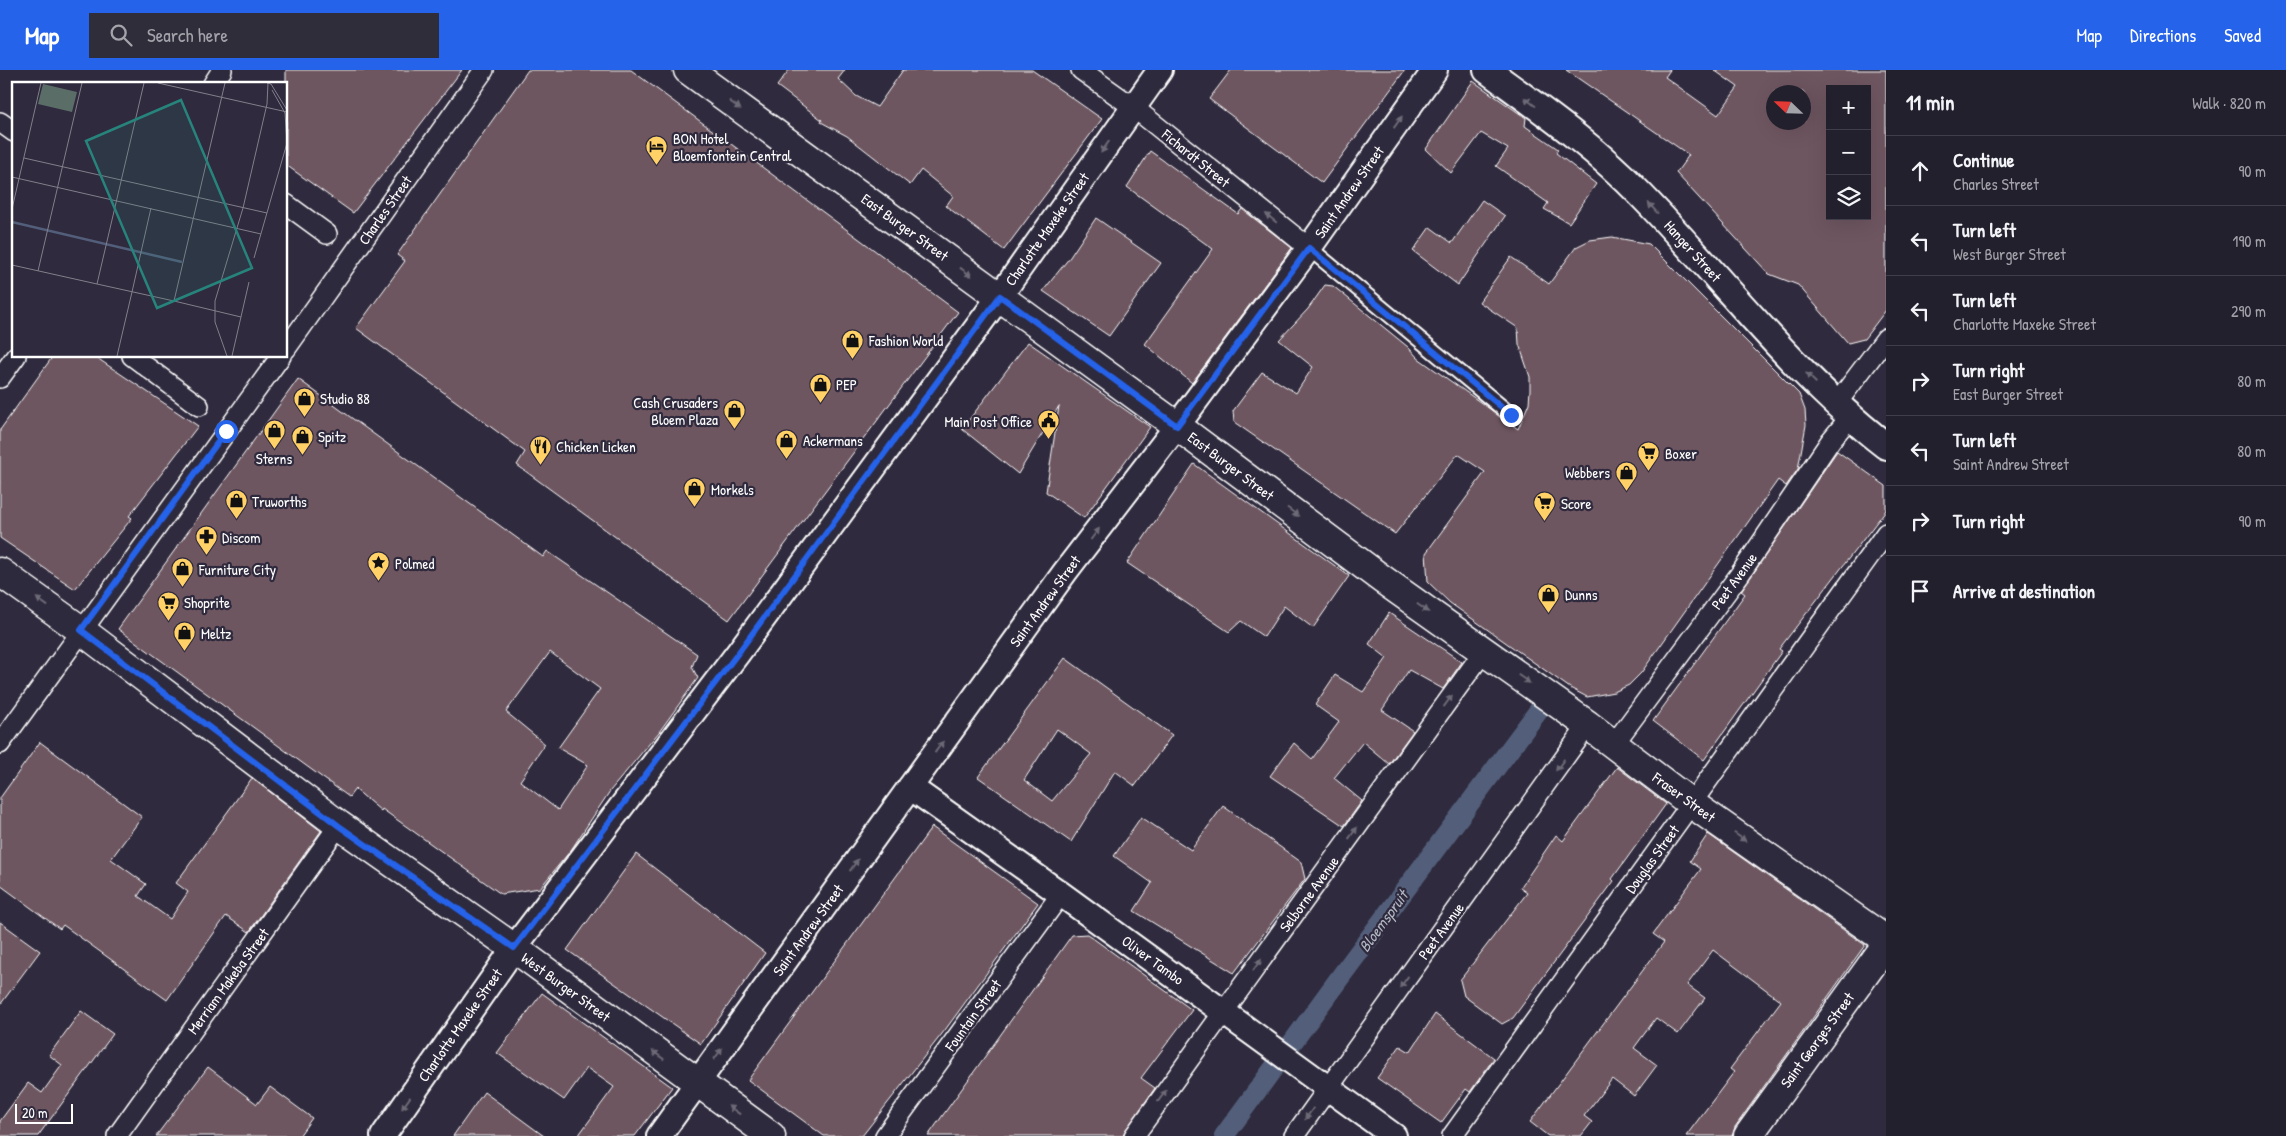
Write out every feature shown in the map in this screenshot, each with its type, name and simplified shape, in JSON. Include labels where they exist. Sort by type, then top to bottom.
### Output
[{"type":"main road","name":"East Burger Street","points":[[688,70],[1000,296],[1382,579],[1484,651]]},
{"type":"main road","name":"Hanger Street","points":[[1487,70],[1598,154],[1640,193],[1748,313],[1844,410],[1886,446]]},
{"type":"main road","name":"West Burger Street","points":[[0,572],[81,630],[339,826],[514,948],[697,1084],[771,1136]]},
{"type":"main road","name":"Fraser Street","points":[[1484,651],[1614,744],[1692,804],[1886,940]]},
{"type":"main road","name":"Saint Georges Street","points":[[1748,1136],[1886,945]]},
{"type":"street","points":[[214,82],[222,70]]},
{"type":"street","name":"Charles Street","points":[[288,346],[484,70]]},
{"type":"street","name":"Fichardt Street","points":[[1081,70],[1133,107],[1309,248]]},
{"type":"street","name":"Charlotte Maxeke Street","points":[[383,1136],[514,948],[738,653],[1000,296],[1160,70]]},
{"type":"street","name":"Saint Andrew Street","points":[[659,1136],[1065,572],[1177,426],[1309,248],[1434,70]]},
{"type":"street","points":[[0,122],[12,131]]},
{"type":"street","points":[[288,205],[327,234]]},
{"type":"street","points":[[1309,248],[1511,415]]},
{"type":"street","name":"Peet Avenue","points":[[1614,744],[1740,574],[1831,440],[1844,410],[1886,338]]},
{"type":"street","points":[[0,378],[15,358]]},
{"type":"street","points":[[135,358],[199,406]]},
{"type":"street","points":[[0,744],[280,358]]},
{"type":"street","name":"Douglas Street","points":[[1452,1136],[1886,533]]},
{"type":"street","name":"Selborne Avenue","points":[[1134,1136],[1484,651]]},
{"type":"street","name":"Peet Avenue","points":[[1294,1136],[1321,1083],[1588,725]]},
{"type":"street","name":"Oliver Tambo","points":[[910,787],[1062,894],[1394,1136]]},
{"type":"street","name":"Merriam Makeba Street","points":[[117,1136],[339,826]]},
{"type":"street","name":"Fountain Street","points":[[885,1136],[1062,894]]},
{"type":"building","points":[[286,70],[462,70],[353,213],[288,166],[288,82],[286,82]]},
{"type":"building","points":[[528,70],[631,70],[958,312],[729,620],[517,465],[525,452],[356,328],[405,261],[397,255]]},
{"type":"building","points":[[789,70],[845,70],[838,79],[856,96],[877,107],[903,70],[1032,70],[1102,119],[1004,250],[946,206],[953,196],[921,170],[910,185],[847,136],[821,122],[822,120],[777,86]]},
{"type":"building","points":[[1231,70],[1405,70],[1322,183],[1209,99]]},
{"type":"building","points":[[1566,70],[1670,70],[1665,77],[1718,115],[1738,87],[1714,70],[1886,70],[1886,310],[1864,339],[1848,343],[1798,285],[1769,274],[1676,173],[1689,155]]},
{"type":"building","points":[[1473,81],[1526,118],[1525,126],[1558,149],[1556,153],[1596,184],[1569,223],[1544,209],[1548,203],[1496,166],[1508,149],[1481,133],[1451,173],[1426,149]]},
{"type":"building","points":[[1150,151],[1238,214],[1242,209],[1292,248],[1192,383],[1145,344],[1213,249],[1127,187]]},
{"type":"building","points":[[1482,200],[1505,216],[1458,285],[1413,251],[1430,227],[1452,243]]},
{"type":"building","points":[[1096,218],[1161,263],[1109,336],[1043,291],[1070,257]]},
{"type":"building","points":[[1612,237],[1649,244],[1799,394],[1805,410],[1806,425],[1798,469],[1786,486],[1778,480],[1641,673],[1629,685],[1614,692],[1587,697],[1570,688],[1450,603],[1428,582],[1426,553],[1485,472],[1458,454],[1395,534],[1234,422],[1233,411],[1262,372],[1296,393],[1313,367],[1279,340],[1308,309],[1325,285],[1333,286],[1408,347],[1418,358],[1518,429],[1529,403],[1530,377],[1519,344],[1518,328],[1479,302],[1511,257],[1549,284],[1576,247],[1590,240]]},
{"type":"building","points":[[1028,342],[1150,427],[1084,518],[1046,492],[1059,406],[1018,474],[962,429]]},
{"type":"building","points":[[52,358],[97,358],[198,426],[129,516],[132,518],[75,589],[0,538],[0,430]]},
{"type":"building","points":[[298,379],[543,557],[547,551],[697,654],[692,667],[698,678],[659,732],[610,791],[571,850],[540,888],[501,894],[382,809],[381,811],[355,789],[349,797],[118,629]],"holes":[[[550,652],[600,689],[558,748],[588,765],[558,810],[520,781],[545,744],[506,712]]]},
{"type":"building","points":[[1837,451],[1886,486],[1886,510],[1779,649],[1782,651],[1704,760],[1653,721],[1745,594],[1741,591]]},
{"type":"building","points":[[1194,464],[1349,576],[1313,628],[1284,606],[1264,637],[1241,621],[1229,632],[1127,563]]},
{"type":"building","points":[[1389,613],[1462,662],[1443,689],[1409,670],[1382,710],[1413,731],[1389,764],[1363,742],[1334,778],[1362,801],[1344,826],[1270,776],[1294,743],[1312,759],[1339,722],[1315,705],[1335,675],[1363,692],[1387,658],[1369,644]]},
{"type":"building","points":[[1065,658],[1172,735],[1135,786],[1115,771],[1071,842],[978,777]],"holes":[[[1057,729],[1091,754],[1052,801],[1024,780]]]},
{"type":"building","points":[[40,742],[142,817],[111,859],[146,884],[138,896],[170,919],[188,892],[176,883],[252,778],[321,831],[249,932],[226,916],[167,1000],[63,925],[60,929],[0,885],[0,798]]},
{"type":"building","points":[[1617,767],[1666,804],[1612,879],[1614,881],[1513,1018],[1502,1024],[1464,996],[1460,980],[1527,893],[1520,888],[1556,835],[1563,841]]},
{"type":"building","points":[[1223,806],[1301,862],[1305,879],[1234,973],[1134,911],[1152,883],[1114,856],[1141,817],[1191,850]]},
{"type":"building","points":[[932,827],[1038,903],[945,1030],[862,1136],[824,1136],[748,1080]]},
{"type":"building","points":[[1708,834],[1865,945],[1735,1127],[1732,1136],[1686,1136],[1734,1072],[1730,1069],[1781,1001],[1713,950],[1687,985],[1705,998],[1678,1034],[1656,1018],[1634,1048],[1657,1065],[1634,1096],[1612,1079],[1584,1116],[1592,1122],[1581,1136],[1548,1136],[1530,1122],[1664,942],[1653,934],[1701,869],[1690,861]]},
{"type":"building","points":[[636,854],[765,953],[701,1044],[567,950]]},
{"type":"building","points":[[0,922],[40,951],[0,1005]]},
{"type":"building","points":[[1087,934],[1192,1010],[1141,1078],[1155,1088],[1122,1136],[928,1136],[1072,935]]},
{"type":"building","points":[[542,993],[672,1087],[635,1136],[578,1136],[614,1087],[587,1068],[564,1100],[497,1053]]},
{"type":"building","points":[[81,1011],[113,1034],[38,1136],[0,1136],[0,1121],[28,1083],[42,1093],[62,1065],[49,1055]]},
{"type":"building","points":[[1435,1014],[1494,1058],[1470,1092],[1466,1089],[1441,1123],[1377,1078],[1400,1046],[1410,1052]]},
{"type":"building","points":[[208,1067],[257,1104],[270,1087],[312,1118],[299,1136],[156,1136]]},
{"type":"building","points":[[484,1092],[544,1136],[453,1136]]},
{"type":"waterway","name":"Bloemspruit","points":[[1224,1136],[1542,706]]},
{"type":"place","name":"BON Hotel Bloemfontein Central","points":[[657,166]]},
{"type":"place","name":"Fashion World","points":[[853,359]]},
{"type":"place","name":"PEP","points":[[820,403]]},
{"type":"place","name":"Studio 88","points":[[304,417]]},
{"type":"place","name":"Cash Crusaders Bloem Plaza","points":[[734,430]]},
{"type":"place","name":"Main Post Office","points":[[1048,440]]},
{"type":"place","name":"Sterns","points":[[274,449]]},
{"type":"place","name":"Spitz","points":[[302,455]]},
{"type":"place","name":"Ackermans","points":[[787,459]]},
{"type":"place","name":"Chicken Licken","points":[[540,465]]},
{"type":"place","name":"Boxer","points":[[1649,472]]},
{"type":"place","name":"Webbers","points":[[1626,491]]},
{"type":"place","name":"Morkels","points":[[695,508]]},
{"type":"place","name":"Truworths","points":[[236,520]]},
{"type":"place","name":"Score","points":[[1545,522]]},
{"type":"place","name":"Discom","points":[[206,556]]},
{"type":"place","name":"Polmed","points":[[379,582]]},
{"type":"place","name":"Furniture City","points":[[183,588]]},
{"type":"place","name":"Dunns","points":[[1549,613]]},
{"type":"place","name":"Shoprite","points":[[168,621]]},
{"type":"place","name":"Meltz","points":[[185,652]]},
{"type":"route","points":[[226,431],[81,630],[339,826],[514,948],[738,653],[1000,296],[1177,426],[1309,248],[1511,415]]}]
